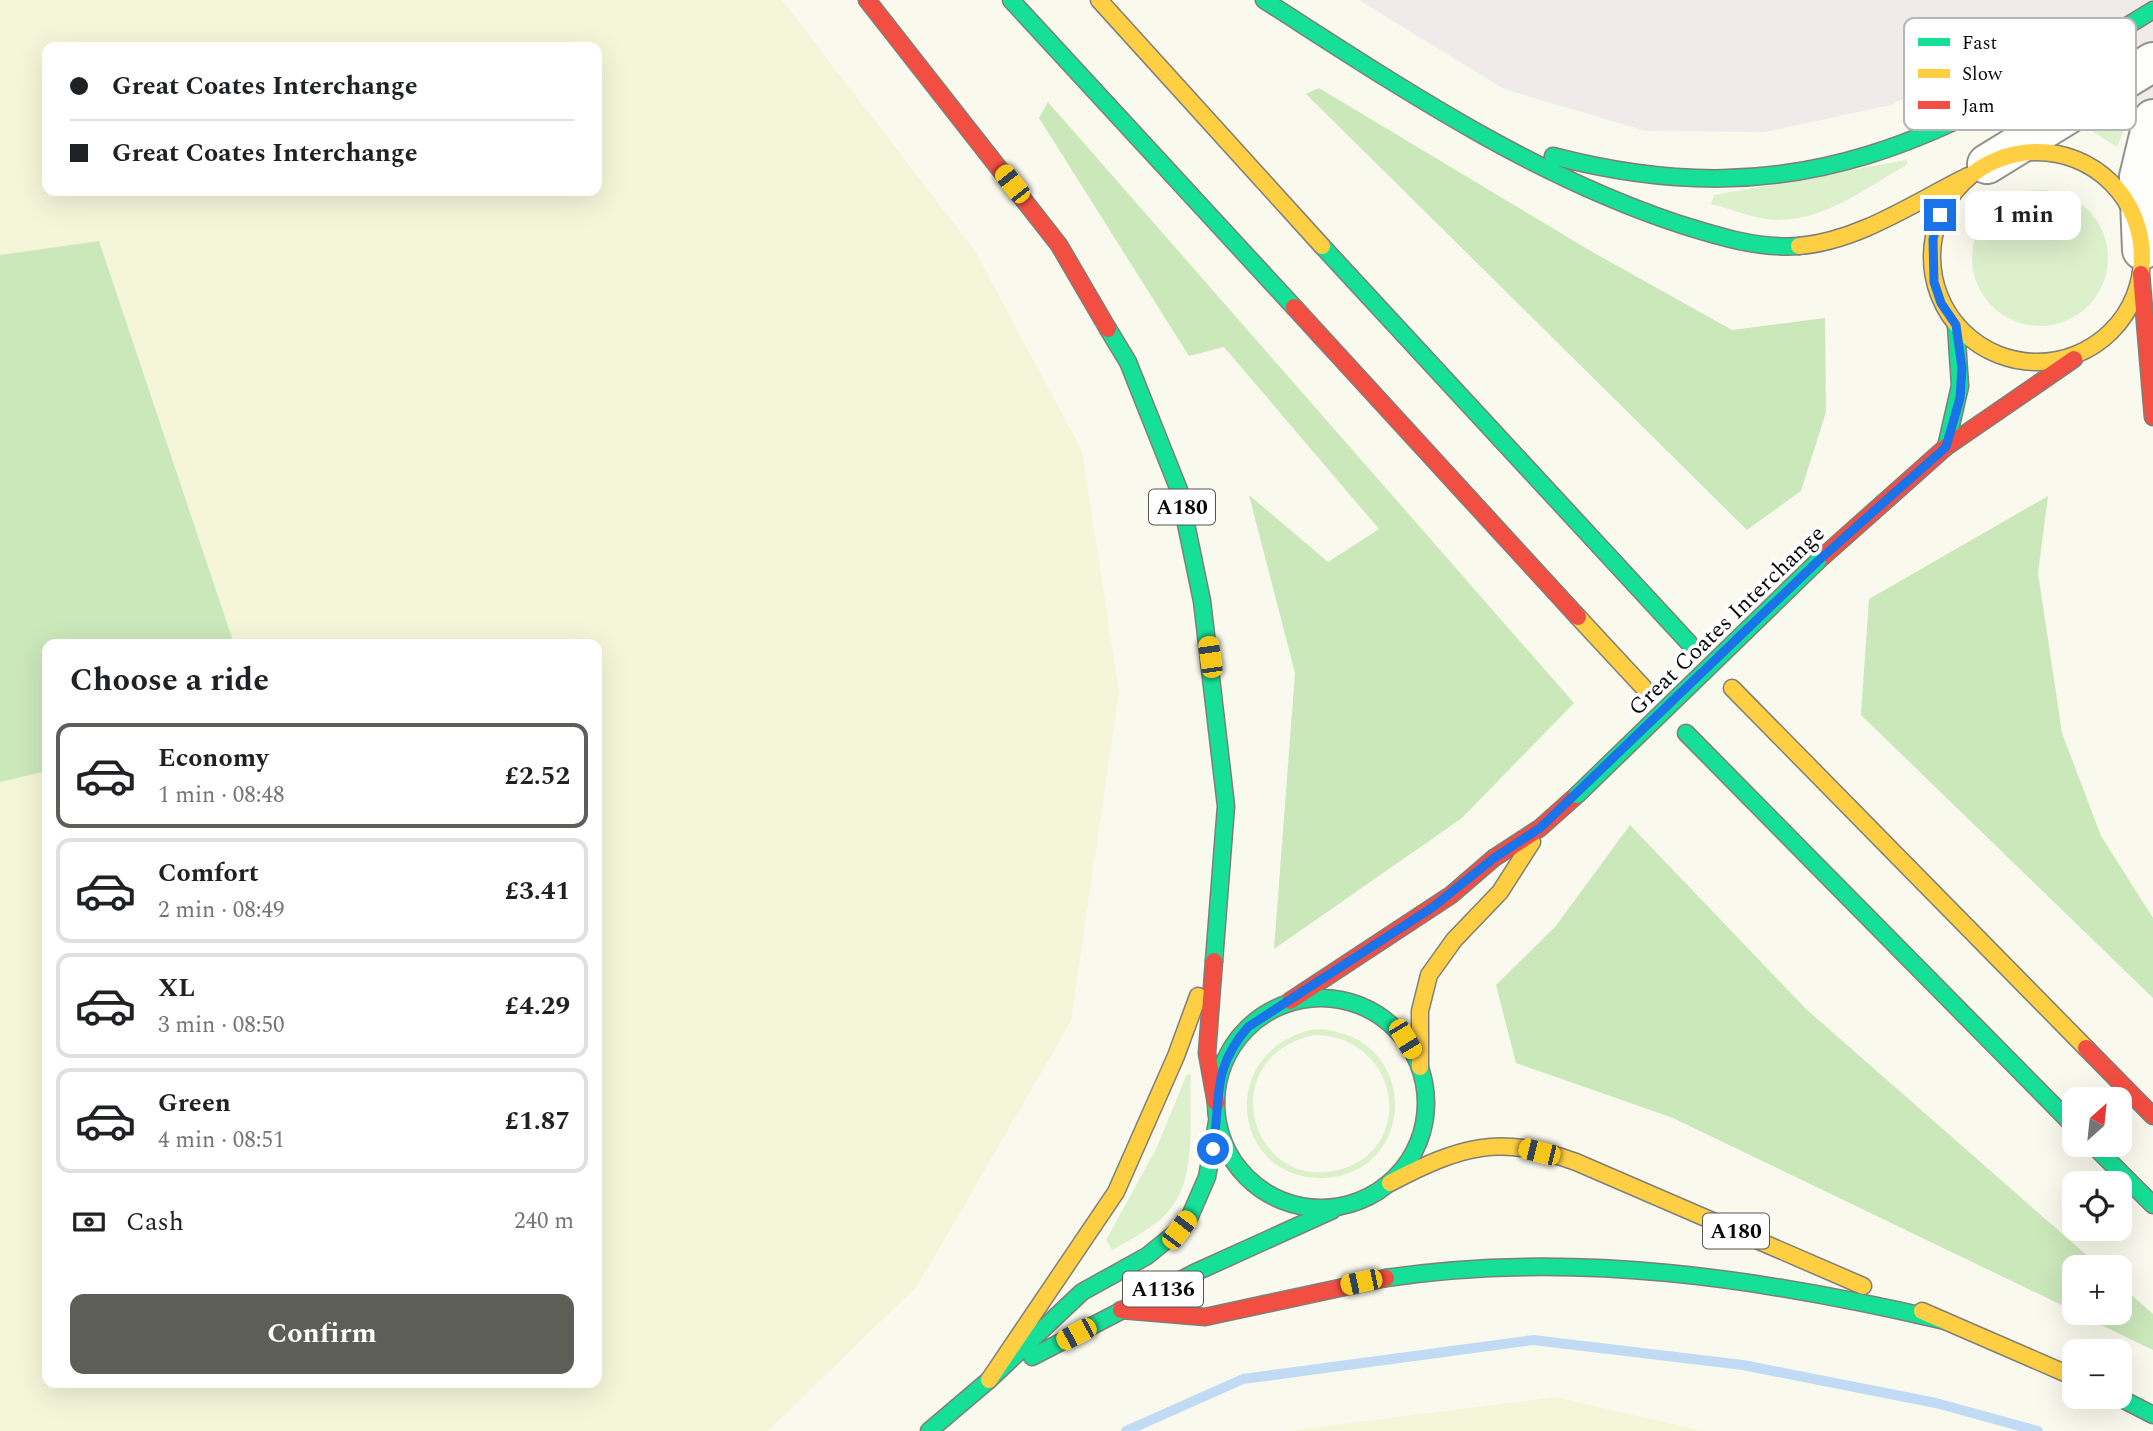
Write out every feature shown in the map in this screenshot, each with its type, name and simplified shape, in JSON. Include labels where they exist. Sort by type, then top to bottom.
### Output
[{"type":"main road","name":"A180","points":[[867,0],[1059,245],[1128,362],[1179,490],[1202,601],[1226,806],[1212,956],[1207,1053],[1216,1103]]},
{"type":"main road","points":[[1011,0],[1643,687]]},
{"type":"main road","points":[[1099,0],[1379,309],[1689,643]]},
{"type":"main road","points":[[1264,0],[1535,166],[1662,219],[1778,247],[1836,240],[1978,170],[2022,152],[2046,152],[2085,164],[2103,176],[2130,207],[2141,262],[2153,416]]},
{"type":"main road","points":[[2136,19],[2153,9]]},
{"type":"main road","points":[[1456,120],[1510,142],[1590,166],[1677,178],[1776,175],[1873,156],[1934,130]]},
{"type":"main road","name":"Great Coates Interchange","points":[[1978,170],[1952,194],[1940,215],[1933,239],[1934,282],[1941,303],[1956,325],[1989,351],[2018,360],[2048,362],[2091,348]]},
{"type":"main road","name":"Great Coates Interchange","points":[[1540,828],[1500,892],[1454,940],[1429,975],[1420,1010],[1420,1070],[1426,1101],[1425,1122],[1409,1161],[1390,1183],[1367,1198],[1342,1206],[1303,1207],[1282,1201],[1260,1189],[1233,1161],[1217,1122],[1218,1082],[1235,1042],[1266,1013],[1286,1004],[1433,907],[1494,858],[1540,828],[1818,561],[1946,447],[2091,348],[2123,317],[2136,293],[2141,262]]},
{"type":"main road","name":"Great Coates Interchange","points":[[1946,447],[1960,398],[1962,368],[1956,325]]},
{"type":"main road","points":[[1732,688],[2153,1116]]},
{"type":"main road","points":[[1686,733],[2062,1114]]},
{"type":"main road","points":[[989,1380],[1116,1192],[1177,1056],[1212,956]]},
{"type":"main road","name":"Great Coates Interchange","points":[[1286,1004],[1311,999],[1334,999],[1358,1005],[1388,1023],[1405,1039],[1420,1070]]},
{"type":"main road","name":"A1136","points":[[929,1431],[989,1380],[1082,1292],[1147,1256],[1179,1230],[1190,1216],[1207,1177],[1217,1122]]},
{"type":"main road","name":"A180","points":[[1390,1183],[1443,1159],[1502,1145],[1557,1157],[2062,1372]]},
{"type":"main road","points":[[2105,1157],[2153,1205]]},
{"type":"main road","name":"A1136","points":[[989,1380],[1194,1273],[1342,1206]]},
{"type":"main road","points":[[1121,1310],[1206,1317],[1289,1297],[1412,1274],[1554,1266],[1702,1273],[1842,1297],[1945,1321]]},
{"type":"main road","points":[[2132,1404],[2153,1415]]},
{"type":"street","points":[[2136,72],[2153,62]]},
{"type":"street","points":[[2141,262],[2139,177],[2153,119]]},
{"type":"street","points":[[1978,170],[2040,130]]},
{"type":"shaded area","points":[[1359,0],[2153,0],[2153,134],[2136,117],[2136,18],[1904,18],[1904,98],[1891,105],[1765,132],[1646,131],[1504,89]]},
{"type":"green space","points":[[0,0],[782,0],[975,251],[1082,451],[1119,692],[1071,1021],[918,1285],[768,1431],[0,1431]]},
{"type":"green space","points":[[1319,88],[1589,250],[1732,330],[1825,318],[1826,412],[1801,491],[1747,530],[1306,94]]},
{"type":"green space","points":[[1048,102],[1574,703],[1462,818],[1274,949],[1295,673],[1249,495],[1328,562],[1379,529],[1224,347],[1189,356],[1039,118]]},
{"type":"green space","points":[[2090,130],[2124,130],[2117,147]]},
{"type":"green space","points":[[1906,160],[1908,164],[1861,193],[1811,215],[1775,220],[1711,204],[1714,195]]},
{"type":"green space","points":[[2040,190],[2066,195],[2088,210],[2103,232],[2108,258],[2103,284],[2088,306],[2066,321],[2040,326],[2014,321],[1992,306],[1977,284],[1972,258],[1977,232],[1992,210],[2014,195]]},
{"type":"green space","points":[[99,241],[232,639],[42,639],[42,772],[0,782],[0,255]]},
{"type":"green space","points":[[2048,496],[2038,573],[2062,733],[2101,836],[2153,918],[2153,998],[1861,715],[1869,599]]},
{"type":"green space","points":[[1630,825],[1806,1009],[2062,1234],[2062,1241],[2070,1241],[2086,1255],[2062,1255],[2062,1305],[1673,1118],[1516,1063],[1496,985],[1555,927]]},
{"type":"green space","points":[[1314,1029],[1349,1036],[1374,1053],[1390,1076],[1395,1103],[1391,1130],[1377,1154],[1355,1171],[1323,1178],[1293,1173],[1270,1159],[1254,1138],[1247,1113],[1249,1087],[1261,1062],[1282,1042]],"holes":[[[1314,1035],[1344,1040],[1366,1054],[1382,1074],[1389,1097],[1388,1121],[1378,1143],[1360,1161],[1333,1171],[1304,1171],[1281,1160],[1264,1141],[1254,1117],[1254,1092],[1263,1068],[1283,1048]]]},
{"type":"green space","points":[[1187,1074],[1191,1075],[1190,1147],[1184,1183],[1167,1213],[1155,1224],[1112,1250],[1106,1240],[1156,1149]]},
{"type":"green space","points":[[2132,1295],[2153,1314],[2153,1350],[2101,1325],[2132,1325]]},
{"type":"green space","points":[[1555,1397],[1703,1431],[1288,1431]]},
{"type":"waterway","points":[[1126,1431],[1243,1379],[1533,1340],[1743,1365],[1936,1403],[2038,1431]]},
{"type":"traffic: fast","points":[[1011,0],[1294,307]]},
{"type":"traffic: fast","points":[[1264,0],[1414,95],[1516,154],[1569,180],[1623,204],[1708,233],[1753,244],[1799,246]]},
{"type":"traffic: fast","points":[[2136,20],[2153,10]]},
{"type":"traffic: fast","points":[[1553,156],[1642,174],[1723,178],[1798,172],[1869,155],[1935,130]]},
{"type":"traffic: fast","points":[[1322,246],[1689,643]]},
{"type":"traffic: fast","points":[[1946,447],[1960,386],[1956,325]]},
{"type":"traffic: fast","points":[[1108,329],[1128,362],[1179,490],[1202,601],[1226,806],[1214,961]]},
{"type":"traffic: fast","points":[[1577,795],[1818,561]]},
{"type":"traffic: fast","points":[[1686,733],[2062,1114]]},
{"type":"traffic: fast","points":[[1321,998],[1361,1006],[1395,1029],[1418,1063],[1426,1103],[1418,1143],[1395,1177],[1361,1200],[1321,1208],[1281,1200],[1247,1177],[1224,1143],[1216,1103],[1224,1063],[1247,1029],[1281,1006],[1321,998]]},
{"type":"traffic: fast","points":[[929,1431],[989,1380],[1082,1292],[1147,1256],[1179,1230],[1190,1216],[1207,1177],[1217,1122]]},
{"type":"traffic: fast","points":[[2105,1157],[2153,1205]]},
{"type":"traffic: fast","points":[[1032,1357],[1194,1273],[1333,1210]]},
{"type":"traffic: fast","points":[[1386,1278],[1456,1270],[1527,1267],[1667,1273],[1806,1292],[1945,1321]]},
{"type":"traffic: fast","points":[[2132,1404],[2153,1415]]},
{"type":"traffic: slow","points":[[1099,0],[1322,246]]},
{"type":"traffic: slow","points":[[2037,152],[2058,154],[2077,160],[2111,183],[2134,217],[2140,236],[2142,257],[2140,278],[2134,297],[2111,331],[2077,354],[2058,360],[2037,362],[2016,360],[1997,354],[1963,331],[1940,297],[1934,278],[1932,257],[1934,236],[1940,217],[1963,183],[1997,160],[2016,154],[2037,152]]},
{"type":"traffic: slow","points":[[1799,246],[1821,243],[1865,229],[1968,176]]},
{"type":"traffic: slow","points":[[1578,617],[1643,687]]},
{"type":"traffic: slow","points":[[1732,688],[2086,1048]]},
{"type":"traffic: slow","points":[[1420,1067],[1420,1011],[1429,975],[1454,940],[1500,892],[1532,842]]},
{"type":"traffic: slow","points":[[989,1380],[1116,1192],[1176,1056],[1198,996]]},
{"type":"traffic: slow","points":[[1390,1183],[1438,1160],[1480,1148],[1524,1148],[1549,1153],[1576,1162],[1863,1286]]},
{"type":"traffic: slow","points":[[1922,1311],[2062,1372]]},
{"type":"traffic: jam","points":[[867,0],[1059,245],[1108,329]]},
{"type":"traffic: jam","points":[[2141,274],[2153,417]]},
{"type":"traffic: jam","points":[[1294,307],[1578,617]]},
{"type":"traffic: jam","points":[[1818,561],[1946,447],[2074,359]]},
{"type":"traffic: jam","points":[[1290,1001],[1451,895],[1494,858],[1540,828],[1577,795]]},
{"type":"traffic: jam","points":[[1214,961],[1207,1053],[1216,1103]]},
{"type":"traffic: jam","points":[[2086,1048],[2153,1116]]},
{"type":"traffic: jam","points":[[1121,1310],[1205,1317],[1386,1278]]},
{"type":"route","points":[[1213,1149],[1218,1082],[1224,1062],[1235,1042],[1248,1027],[1451,895],[1494,858],[1540,828],[1818,561],[1946,447],[1960,398],[1962,368],[1956,325],[1941,303],[1934,282],[1931,261],[1933,239],[1940,215]]}]
